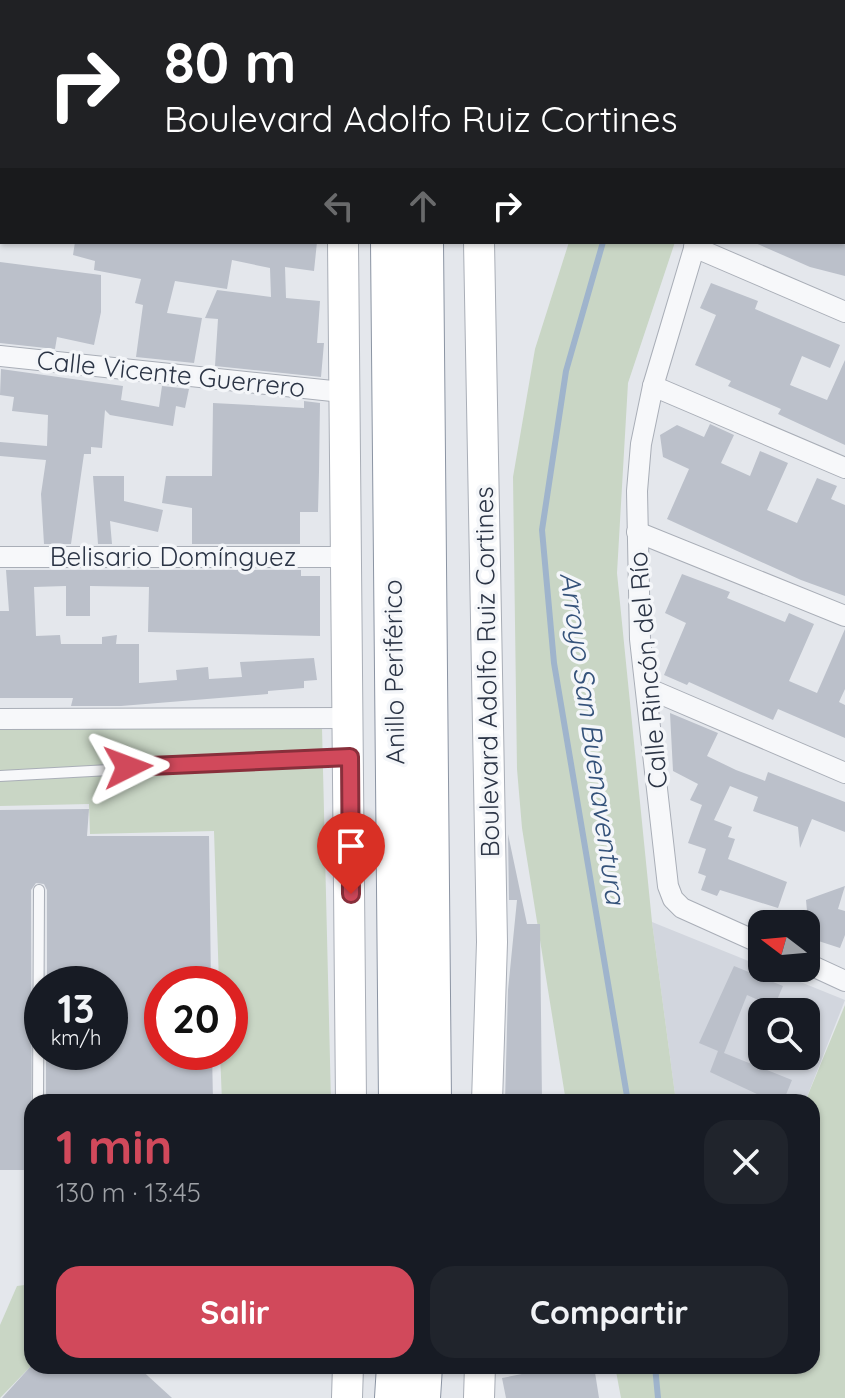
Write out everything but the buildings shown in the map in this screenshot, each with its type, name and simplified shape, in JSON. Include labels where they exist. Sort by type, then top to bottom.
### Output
[{"type":"highway","name":"Anillo Periférico","points":[[390,244],[398,1094]]},
{"type":"highway","name":"Anillo Periférico","points":[[424,244],[432,1094]]},
{"type":"main road","points":[[343,244],[351,1094]]},
{"type":"main road","name":"Boulevard Adolfo Ruiz Cortines","points":[[479,244],[492,942],[487,1094]]},
{"type":"main road","points":[[347,1398],[348,1374]]},
{"type":"main road","points":[[479,1398],[480,1374]]},
{"type":"street","points":[[695,244],[845,312]]},
{"type":"street","name":"Calle Rincón del Río","points":[[695,244],[653,386],[641,444],[637,532],[638,614],[668,886],[673,899],[682,908],[748,938]]},
{"type":"street","name":"Calle Vicente Guerrero","points":[[0,356],[342,392]]},
{"type":"street","points":[[653,386],[845,468]]},
{"type":"street","points":[[637,532],[845,616]]},
{"type":"street","name":"Belisario Domínguez","points":[[0,557],[345,557]]},
{"type":"street","points":[[647,688],[845,773]]},
{"type":"street","points":[[0,719],[349,718]]},
{"type":"street","points":[[820,969],[845,981]]},
{"type":"lane","points":[[0,776],[350,757]]},
{"type":"lane","points":[[38,1094],[39,890]]},
{"type":"shaded area","points":[[652,922],[748,961],[748,982],[800,982],[845,1000],[820,1064],[820,998],[748,998],[748,1070],[818,1070],[808,1094],[675,1094]]},
{"type":"green space","points":[[568,244],[674,244],[628,383],[617,573],[652,922],[675,1094],[565,1094],[522,828],[517,769],[513,477],[535,349]]},
{"type":"green space","points":[[0,728],[322,728],[331,1094],[222,1094],[221,1070],[248,1070],[248,966],[218,966],[214,831],[90,834],[89,804],[0,806]]},
{"type":"green space","points":[[845,1005],[845,1398],[621,1398],[616,1374],[820,1374],[820,1094],[808,1094]]},
{"type":"green space","points":[[24,1285],[24,1373],[0,1398],[0,1325],[17,1286]]},
{"type":"waterway","name":"Arroyo San Buenaventura","points":[[602,244],[566,371],[542,530],[554,663],[627,1094]]},
{"type":"waterway","name":"Arroyo San Buenaventura","points":[[656,1374],[658,1398]]},
{"type":"route","points":[[128,767],[350,757],[351,894]]}]
